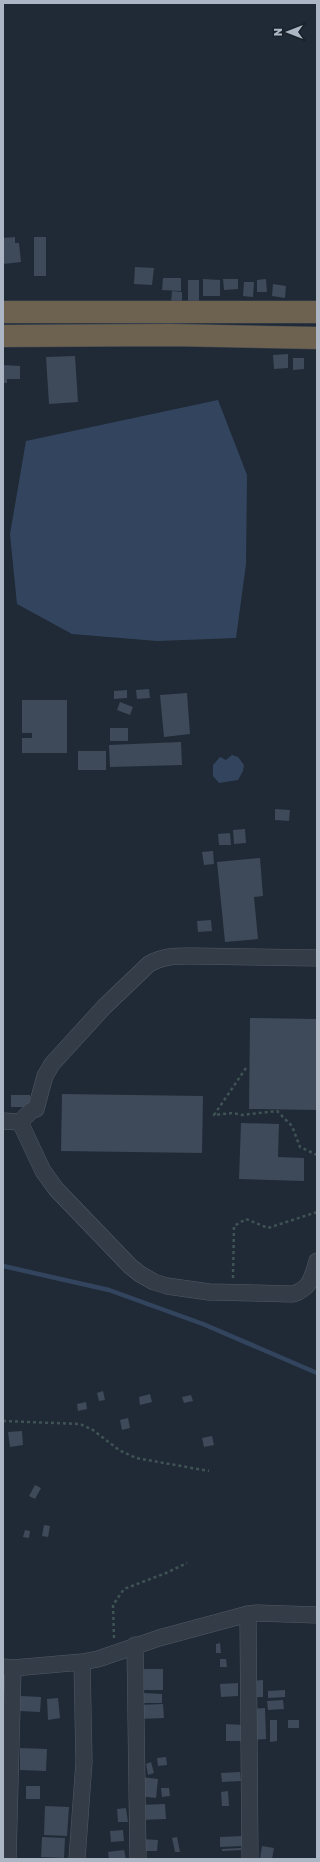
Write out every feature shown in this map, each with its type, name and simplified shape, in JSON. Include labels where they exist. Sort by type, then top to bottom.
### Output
[{"type":"highway","points":[[3,312],[317,312]]},
{"type":"highway","points":[[3,336],[170,335],[317,338]]},
{"type":"street","points":[[3,1121],[20,1122],[31,1111],[36,1109],[45,1076],[52,1064],[104,1007],[149,964],[172,956],[317,958]]},
{"type":"street","points":[[20,1122],[43,1171],[56,1189],[130,1266],[147,1278],[167,1286],[232,1293],[293,1294],[302,1290],[311,1280],[317,1261]]},
{"type":"street","points":[[8,1859],[8,1667],[82,1662],[135,1645],[257,1612],[317,1615]]},
{"type":"street","points":[[248,1614],[250,1859]]},
{"type":"street","points":[[135,1645],[138,1859]]},
{"type":"street","points":[[77,1859],[83,1772],[82,1662]]},
{"type":"path","points":[[246,1068],[214,1115],[233,1113],[242,1116],[277,1112],[292,1126],[300,1147],[317,1155]]},
{"type":"path","points":[[232,1293],[234,1226],[246,1219],[268,1228],[317,1212]]},
{"type":"path","points":[[3,1421],[80,1424],[93,1430],[119,1450],[136,1458],[209,1471]]},
{"type":"path","points":[[115,1652],[113,1604],[124,1589],[166,1573],[187,1563]]},
{"type":"water","points":[[218,400],[247,475],[246,564],[236,638],[157,641],[72,634],[17,604],[10,534],[26,441]]},
{"type":"water","points":[[232,755],[238,757],[244,765],[243,771],[238,780],[219,783],[213,776],[213,765],[220,757],[226,760]]},
{"type":"building","points":[[15,237],[15,243],[19,243],[21,262],[3,264],[3,238]]},
{"type":"building","points":[[34,237],[46,237],[46,276],[34,276]]},
{"type":"building","points":[[135,267],[154,268],[152,285],[134,284]]},
{"type":"building","points":[[163,278],[181,278],[181,291],[162,290]]},
{"type":"building","points":[[203,279],[220,280],[220,296],[203,296]]},
{"type":"building","points":[[223,279],[238,279],[238,289],[224,290]]},
{"type":"building","points":[[266,279],[267,292],[257,292],[257,280]]},
{"type":"building","points":[[188,280],[199,280],[199,302],[188,302]]},
{"type":"building","points":[[244,282],[254,282],[253,297],[243,296]]},
{"type":"building","points":[[273,284],[286,286],[285,298],[272,296]]},
{"type":"building","points":[[172,291],[182,292],[182,303],[171,303]]},
{"type":"building","points":[[288,354],[288,368],[274,369],[273,355]]},
{"type":"building","points":[[75,356],[78,402],[49,404],[46,357]]},
{"type":"building","points":[[293,358],[304,358],[304,369],[293,370]]},
{"type":"building","points":[[3,365],[20,366],[20,379],[7,379],[7,383],[3,383]]},
{"type":"building","points":[[149,689],[150,698],[137,699],[136,690]]},
{"type":"building","points":[[127,690],[127,698],[114,699],[114,691]]},
{"type":"building","points":[[187,693],[190,734],[164,737],[160,695]]},
{"type":"building","points":[[22,700],[67,700],[67,753],[22,753],[22,738],[32,738],[32,733],[22,733]]},
{"type":"building","points":[[120,702],[133,707],[130,715],[117,710]]},
{"type":"building","points":[[110,728],[128,728],[128,741],[110,741]]},
{"type":"building","points":[[181,742],[182,765],[110,767],[109,745]]},
{"type":"building","points":[[78,751],[106,751],[106,770],[78,770]]},
{"type":"building","points":[[275,809],[290,810],[289,821],[275,820]]},
{"type":"building","points":[[245,829],[246,843],[234,844],[233,830]]},
{"type":"building","points":[[230,833],[231,845],[219,845],[218,834]]},
{"type":"building","points":[[213,851],[214,864],[204,865],[202,852]]},
{"type":"building","points":[[260,858],[263,896],[254,897],[258,939],[225,942],[217,862]]},
{"type":"building","points":[[211,920],[212,931],[198,932],[197,921]]},
{"type":"building","points":[[250,1018],[317,1019],[317,1110],[249,1109]]},
{"type":"building","points":[[62,1094],[203,1096],[202,1153],[61,1151]]},
{"type":"building","points":[[11,1095],[30,1095],[30,1107],[11,1107]]},
{"type":"building","points":[[241,1123],[279,1124],[278,1157],[304,1158],[304,1181],[239,1179]]},
{"type":"building","points":[[103,1391],[105,1400],[99,1401],[97,1393]]},
{"type":"building","points":[[150,1394],[152,1402],[140,1405],[139,1397]]},
{"type":"building","points":[[191,1395],[193,1401],[184,1403],[182,1397]]},
{"type":"building","points":[[86,1402],[87,1409],[78,1411],[77,1404]]},
{"type":"building","points":[[128,1418],[130,1428],[122,1430],[120,1420]]},
{"type":"building","points":[[22,1431],[23,1445],[10,1447],[8,1432]]},
{"type":"building","points":[[212,1436],[214,1445],[204,1447],[202,1438]]},
{"type":"building","points":[[35,1485],[41,1488],[35,1499],[29,1496]]},
{"type":"building","points":[[44,1525],[50,1526],[48,1537],[42,1536]]},
{"type":"building","points":[[25,1530],[30,1531],[29,1538],[23,1537]]},
{"type":"building","points":[[220,1643],[221,1653],[216,1653],[216,1644]]},
{"type":"building","points":[[220,1659],[226,1659],[227,1667],[220,1667]]},
{"type":"building","points":[[144,1669],[163,1669],[163,1690],[144,1690]]},
{"type":"building","points":[[263,1680],[263,1697],[251,1697],[250,1681]]},
{"type":"building","points":[[238,1683],[238,1696],[221,1697],[220,1684]]},
{"type":"building","points":[[285,1690],[285,1697],[268,1698],[268,1691]]},
{"type":"building","points":[[143,1693],[162,1694],[162,1703],[143,1703]]},
{"type":"building","points":[[20,1696],[41,1697],[40,1712],[20,1711]]},
{"type":"building","points":[[58,1698],[60,1718],[48,1720],[47,1699]]},
{"type":"building","points":[[283,1700],[284,1709],[268,1710],[267,1701]]},
{"type":"building","points":[[163,1704],[164,1718],[139,1719],[139,1705]]},
{"type":"building","points":[[265,1708],[266,1739],[251,1740],[250,1709]]},
{"type":"building","points":[[270,1720],[277,1720],[277,1741],[270,1742]]},
{"type":"building","points":[[288,1720],[299,1720],[299,1728],[288,1728]]},
{"type":"building","points":[[226,1724],[243,1725],[243,1741],[226,1741]]},
{"type":"building","points":[[20,1748],[47,1749],[46,1771],[20,1770]]},
{"type":"building","points":[[166,1757],[167,1765],[158,1766],[157,1758]]},
{"type":"building","points":[[151,1762],[154,1773],[148,1775],[146,1764]]},
{"type":"building","points":[[240,1772],[241,1781],[222,1782],[221,1773]]},
{"type":"building","points":[[141,1777],[158,1779],[156,1798],[139,1796]]},
{"type":"building","points":[[26,1786],[40,1786],[40,1799],[26,1799]]},
{"type":"building","points":[[161,1788],[169,1788],[170,1796],[162,1797]]},
{"type":"building","points":[[228,1791],[229,1806],[222,1806],[221,1792]]},
{"type":"building","points":[[165,1804],[166,1819],[140,1820],[139,1805]]},
{"type":"building","points":[[45,1806],[69,1807],[67,1836],[44,1835]]},
{"type":"building","points":[[126,1808],[128,1822],[118,1822],[117,1809]]},
{"type":"building","points":[[123,1830],[124,1841],[111,1842],[110,1831]]},
{"type":"building","points":[[243,1836],[243,1846],[220,1847],[220,1837]]},
{"type":"building","points":[[42,1837],[65,1838],[64,1858],[41,1857]]},
{"type":"building","points":[[177,1837],[180,1852],[175,1852],[172,1838]]},
{"type":"building","points":[[142,1839],[158,1840],[157,1851],[141,1851]]},
{"type":"building","points":[[262,1846],[274,1848],[272,1859],[260,1858]]},
{"type":"building","points":[[241,1848],[241,1850],[222,1851],[222,1849]]},
{"type":"building","points":[[124,1850],[126,1859],[109,1859],[108,1852]]},
{"type":"waterway","points":[[3,1266],[109,1290],[203,1324],[317,1373]]}]
